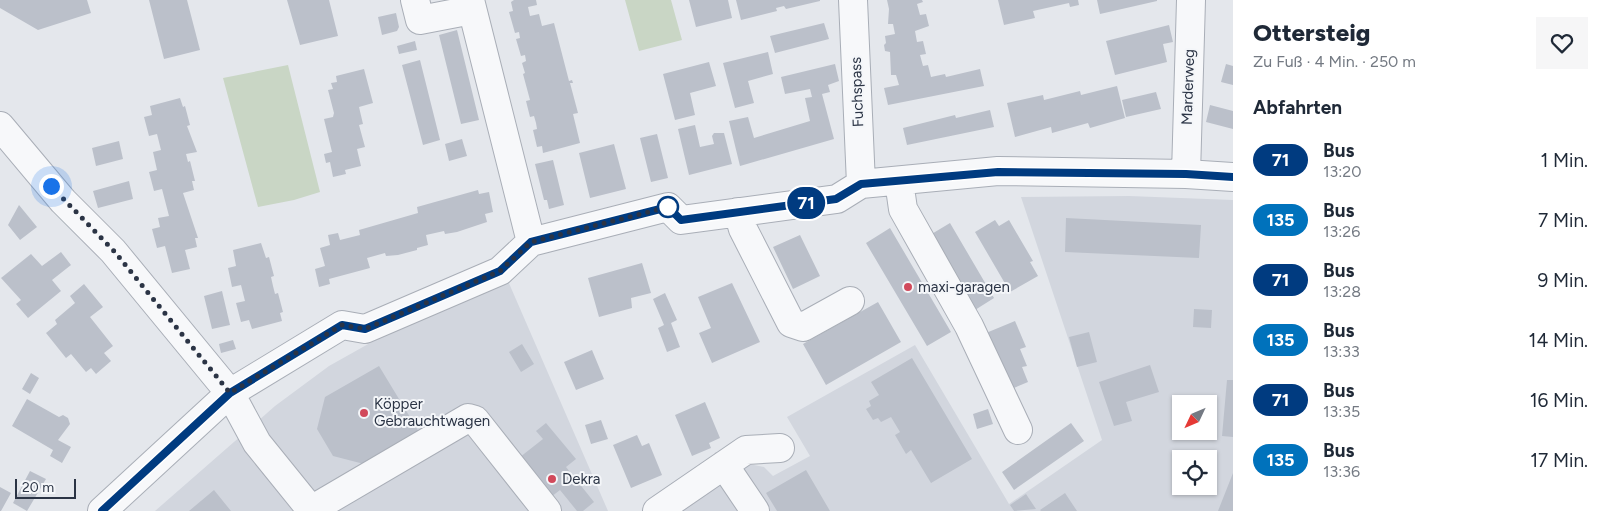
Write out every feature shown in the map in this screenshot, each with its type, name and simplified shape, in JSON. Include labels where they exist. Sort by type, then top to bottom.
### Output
[{"type":"street","points":[[415,0],[420,20],[471,5],[531,242]]},
{"type":"street","name":"Fuchspass","points":[[853,0],[861,184]]},
{"type":"street","name":"Marderweg","points":[[1186,174],[1191,0]]},
{"type":"street","points":[[0,126],[63,201],[114,251],[230,393],[257,443],[312,510],[468,418],[475,420],[547,511]]},
{"type":"street","points":[[102,511],[230,393],[342,325],[365,329],[500,271],[531,242],[668,207],[681,220],[836,199],[861,184],[998,172],[1186,174],[1233,177]]},
{"type":"street","points":[[899,181],[903,209],[969,326],[1018,430]]},
{"type":"street","points":[[738,212],[743,229],[791,323],[803,327],[850,301]]},
{"type":"street","points":[[657,511],[746,450],[780,448]]},
{"type":"street","points":[[724,465],[755,511]]},
{"type":"shaded area","points":[[1129,196],[1233,200],[1233,511],[680,511],[749,464],[764,467],[773,476],[810,456],[787,417],[915,345],[1009,504],[1102,440],[1021,197]]},
{"type":"shaded area","points":[[508,281],[608,511],[155,511],[275,406],[329,366],[395,329]]},
{"type":"green space","points":[[625,0],[671,0],[682,40],[639,51]]},
{"type":"green space","points":[[288,65],[320,192],[294,200],[258,207],[223,78]]},
{"type":"building","points":[[0,0],[87,0],[91,13],[38,30],[0,8]]},
{"type":"building","points":[[149,0],[187,0],[200,50],[164,59]]},
{"type":"building","points":[[287,0],[329,0],[338,36],[300,45]]},
{"type":"building","points":[[514,0],[536,0],[537,5],[528,7],[530,16],[539,14],[542,26],[554,23],[569,81],[572,80],[573,83],[570,83],[578,113],[573,114],[580,143],[543,153],[542,146],[537,147],[533,130],[537,129],[536,123],[534,116],[530,117],[526,101],[530,100],[523,74],[525,73],[522,63],[526,61],[525,55],[521,56],[516,39],[520,38],[519,32],[515,33],[509,12],[513,11],[511,2]]},
{"type":"building","points":[[689,0],[728,0],[732,18],[696,27]]},
{"type":"building","points":[[736,0],[820,1],[786,9],[784,6],[776,8],[777,11],[741,20]]},
{"type":"building","points":[[887,0],[922,0],[923,2],[917,4],[920,15],[926,14],[929,26],[915,31],[917,42],[923,41],[926,54],[920,55],[923,66],[928,65],[931,77],[945,74],[946,77],[980,69],[984,86],[888,105],[884,88],[899,85],[896,75],[891,75],[890,52],[885,51],[884,45],[886,43],[885,36],[895,34],[893,24],[888,24],[889,9]]},
{"type":"building","points":[[998,0],[1078,0],[1079,5],[1070,7],[1069,3],[1033,11],[1035,18],[1004,25]]},
{"type":"building","points":[[1097,0],[1157,0],[1157,1],[1100,14]]},
{"type":"building","points":[[396,13],[399,27],[397,31],[382,35],[378,17]]},
{"type":"building","points":[[824,23],[829,39],[775,53],[770,36]]},
{"type":"building","points":[[1169,25],[1173,42],[1163,44],[1167,62],[1115,75],[1106,41]]},
{"type":"building","points":[[457,30],[479,120],[461,124],[439,35]]},
{"type":"building","points":[[415,41],[417,50],[399,54],[397,46]]},
{"type":"building","points":[[768,52],[773,74],[748,81],[754,103],[735,108],[723,63]]},
{"type":"building","points":[[420,60],[440,140],[423,145],[402,65]]},
{"type":"building","points":[[709,62],[716,86],[690,93],[695,115],[675,120],[663,74]]},
{"type":"building","points":[[835,64],[839,81],[828,85],[830,92],[822,94],[834,139],[740,166],[729,121],[748,117],[754,138],[810,121],[805,98],[812,97],[810,89],[785,94],[781,77]]},
{"type":"building","points":[[1226,64],[1233,66],[1233,85],[1221,82]]},
{"type":"building","points":[[364,69],[373,103],[359,107],[363,124],[359,125],[365,147],[357,149],[361,166],[345,170],[346,174],[333,177],[330,162],[326,163],[324,154],[332,152],[324,119],[333,117],[334,113],[328,90],[333,89],[331,83],[337,82],[336,76]]},
{"type":"building","points":[[1117,86],[1125,118],[1090,128],[1088,123],[1052,133],[1051,127],[1015,137],[1007,103],[1043,95],[1044,100],[1080,91],[1081,95]]},
{"type":"building","points":[[1156,92],[1161,109],[1126,117],[1122,100]]},
{"type":"building","points":[[180,98],[183,107],[185,106],[190,125],[187,126],[197,152],[186,154],[188,162],[190,161],[195,181],[192,181],[194,190],[183,193],[198,238],[195,238],[197,247],[185,250],[190,269],[172,273],[165,246],[157,248],[152,229],[160,227],[158,218],[169,216],[162,189],[154,191],[149,172],[157,170],[153,152],[161,150],[157,134],[149,136],[144,117],[152,115],[150,106]]},
{"type":"building","points":[[1210,105],[1233,111],[1233,129],[1206,122]]},
{"type":"building","points":[[990,110],[994,127],[907,145],[903,128],[955,115],[956,118]]},
{"type":"building","points":[[695,125],[700,147],[714,144],[712,136],[714,133],[724,133],[732,164],[689,175],[678,129]]},
{"type":"building","points":[[657,134],[668,178],[651,182],[640,138]]},
{"type":"building","points":[[462,139],[467,156],[449,161],[445,144]]},
{"type":"building","points":[[119,141],[123,159],[96,166],[92,148]]},
{"type":"building","points":[[614,144],[626,189],[590,198],[579,153]]},
{"type":"building","points":[[553,160],[564,205],[549,209],[547,200],[544,200],[535,164]]},
{"type":"building","points":[[129,181],[133,199],[98,208],[93,191]]},
{"type":"building","points":[[478,190],[479,194],[489,192],[493,212],[485,214],[487,222],[457,232],[445,234],[444,231],[426,235],[428,245],[398,255],[386,256],[385,253],[367,258],[370,268],[329,279],[330,284],[319,287],[315,269],[325,266],[320,248],[330,245],[328,235],[338,233],[340,240],[360,235],[359,230],[418,213],[417,207]]},
{"type":"building","points":[[19,205],[37,227],[20,240],[8,225]]},
{"type":"building","points":[[1066,218],[1201,225],[1199,258],[1065,252]]},
{"type":"building","points":[[995,220],[999,226],[1009,220],[1033,261],[1030,262],[1038,276],[1010,292],[975,232]]},
{"type":"building","name":"maxi-garagen","points":[[950,223],[994,298],[975,310],[930,235]]},
{"type":"building","name":"maxi-garagen","points":[[890,228],[951,332],[927,346],[866,243]]},
{"type":"building","points":[[800,235],[820,276],[793,289],[773,247]]},
{"type":"building","points":[[261,243],[266,258],[269,257],[274,276],[271,277],[275,294],[278,293],[283,312],[280,313],[282,321],[252,329],[249,320],[241,322],[236,303],[245,301],[241,285],[232,287],[228,268],[236,266],[233,250]]},
{"type":"building","points":[[61,252],[71,265],[52,280],[61,291],[28,318],[16,304],[21,300],[1,278],[31,254],[42,266]]},
{"type":"building","points":[[642,263],[651,293],[631,298],[632,308],[599,317],[588,278]]},
{"type":"building","points":[[732,283],[760,342],[712,363],[699,333],[711,328],[698,297]]},
{"type":"building","points":[[84,284],[103,307],[90,317],[113,346],[104,353],[111,361],[96,374],[91,368],[86,372],[71,354],[66,358],[46,333],[57,324],[55,320],[75,303],[70,296]]},
{"type":"building","points":[[222,291],[230,325],[212,329],[204,296]]},
{"type":"building","points":[[665,293],[677,320],[671,323],[680,347],[667,352],[658,328],[664,325],[653,299]]},
{"type":"building","points":[[878,302],[901,342],[826,385],[803,344]]},
{"type":"building","points":[[1194,309],[1212,310],[1211,328],[1193,327]]},
{"type":"building","points":[[1015,321],[1026,347],[1020,349],[1027,366],[1022,367],[1028,382],[1009,390],[986,333]]},
{"type":"building","points":[[1089,332],[1097,362],[1077,367],[1069,337]]},
{"type":"building","points":[[233,340],[236,349],[221,353],[219,344]]},
{"type":"building","points":[[522,344],[534,364],[521,372],[509,352]]},
{"type":"building","points":[[592,350],[604,379],[576,390],[564,362]]},
{"type":"building","points":[[912,358],[972,459],[931,483],[911,450],[906,454],[895,435],[900,432],[891,417],[881,422],[878,418],[873,420],[866,409],[871,406],[869,401],[879,395],[871,382]]},
{"type":"building","points":[[1150,365],[1159,392],[1126,402],[1132,421],[1114,426],[1099,382]]},
{"type":"building","name":"Köpper Gebrauchtwagen","points":[[379,366],[419,432],[364,464],[333,456],[317,429],[325,397]]},
{"type":"building","points":[[31,373],[39,378],[30,394],[22,389]]},
{"type":"building","points":[[1227,380],[1233,380],[1233,437],[1222,436]]},
{"type":"building","points":[[27,399],[59,417],[63,415],[68,418],[70,424],[58,440],[71,447],[62,463],[50,456],[53,450],[12,426]]},
{"type":"building","points":[[705,402],[720,438],[709,443],[711,448],[692,456],[675,415]]},
{"type":"building","points":[[988,409],[993,424],[977,429],[973,414]]},
{"type":"building","points":[[601,420],[608,439],[591,444],[585,425]]},
{"type":"building","name":"Dekra","points":[[546,423],[576,459],[566,467],[594,502],[583,511],[577,511],[560,490],[547,500],[515,461],[543,439],[536,431]]},
{"type":"building","points":[[1071,423],[1084,441],[1014,490],[1002,472]]},
{"type":"building","points":[[637,435],[642,446],[649,443],[662,475],[631,488],[613,445]]},
{"type":"building","points":[[806,470],[830,511],[777,511],[766,493]]},
{"type":"building","points":[[30,471],[46,479],[27,511],[13,503]]},
{"type":"building","points":[[1233,473],[1233,511],[1218,511]]},
{"type":"building","points":[[0,487],[11,493],[1,511],[0,511]]},
{"type":"building","points":[[214,490],[231,511],[189,511]]},
{"type":"building","points":[[1065,493],[1077,511],[1040,510]]},
{"type":"building","points":[[1026,494],[1036,509],[1014,511],[1010,505]]},
{"type":"bus line","name":"71","points":[[102,511],[230,393],[342,325],[365,329],[500,271],[531,242],[668,207],[681,220],[836,199],[861,184],[998,172],[1186,174],[1233,177]]},
{"type":"place","name":"maxi-garagen","points":[[908,287]]},
{"type":"place","name":"Köpper Gebrauchtwagen","points":[[364,413]]},
{"type":"place","name":"Dekra","points":[[552,479]]},
{"type":"route","points":[[51,186],[63,201],[114,251],[230,393],[342,325],[365,329],[500,271],[531,242],[668,207]]}]
